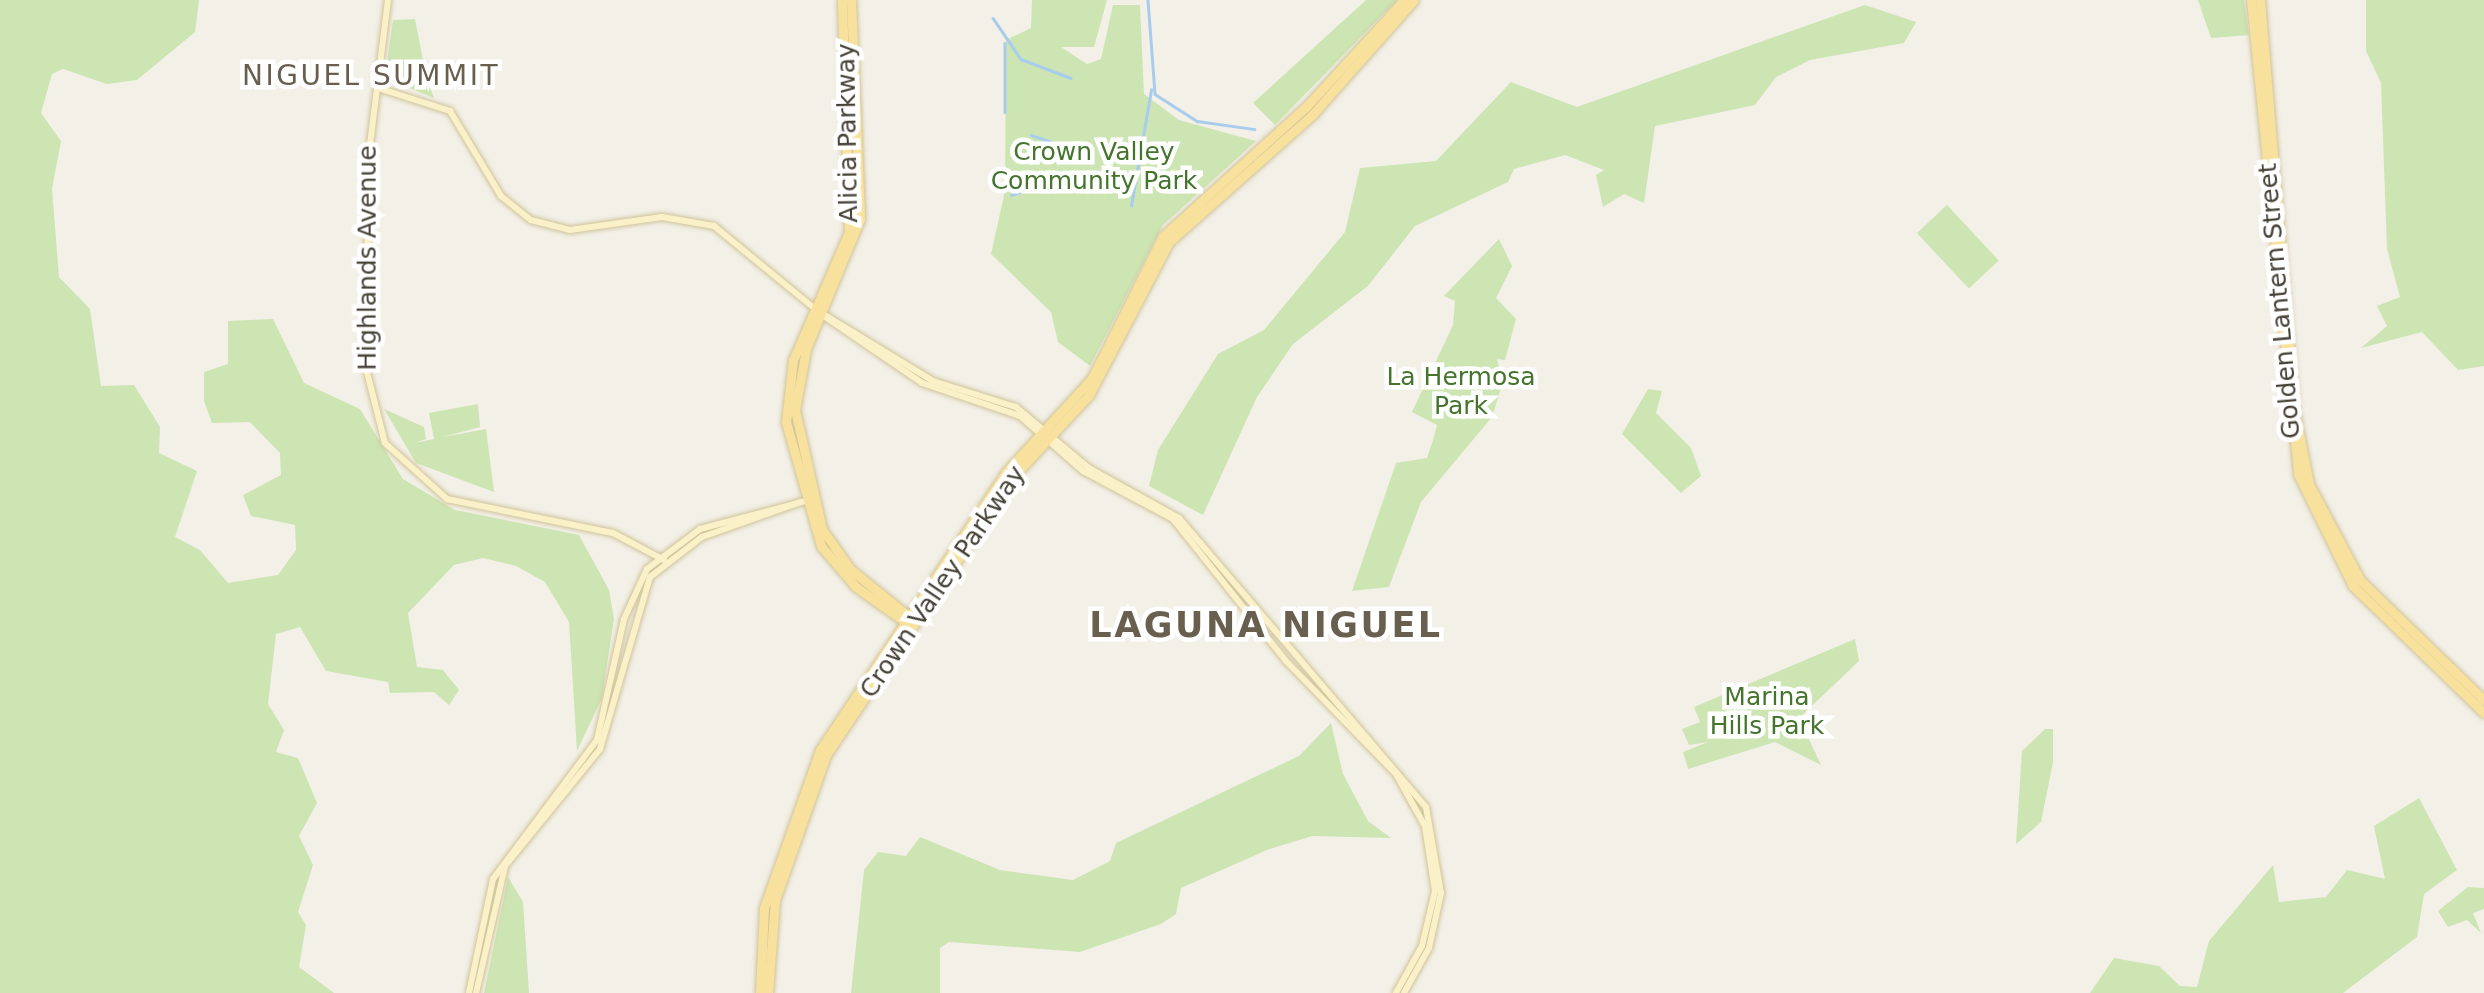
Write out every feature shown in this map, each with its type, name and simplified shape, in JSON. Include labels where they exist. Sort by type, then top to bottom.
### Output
[{"type":"main road","name":"Highlands Avenue","points":[[388,0],[368,160],[367,372],[385,443],[447,498],[613,533],[662,558]]},
{"type":"main road","name":"Alicia Parkway","points":[[818,311],[850,232],[848,70],[842,0]]},
{"type":"main road","name":"Alicia Parkway","points":[[851,0],[860,219],[793,360],[789,417],[802,502],[846,572],[910,621]]},
{"type":"main road","name":"Crown Valley Parkway","points":[[760,993],[764,908],[794,804],[910,621],[978,521],[1092,378],[1163,236],[1318,96],[1404,0]]},
{"type":"main road","name":"Crown Valley Parkway","points":[[1046,435],[1096,385],[1169,242],[1313,114],[1414,0]]},
{"type":"main road","name":"Golden Lantern Street","points":[[2252,0],[2288,424],[2323,538],[2382,622],[2484,713]]},
{"type":"main road","name":"Golden Lantern Street","points":[[2260,0],[2281,214],[2294,409],[2317,505],[2360,580],[2484,700]]},
{"type":"main road","points":[[854,40],[848,70],[856,104]]},
{"type":"main road","points":[[378,88],[434,101],[458,118],[502,196],[531,220],[570,230],[698,221],[743,243],[818,311],[922,382],[1003,407],[1190,535],[1320,696],[1407,789],[1432,853],[1429,927],[1396,993]]},
{"type":"main road","points":[[2272,201],[2281,214],[2274,232]]},
{"type":"main road","points":[[818,311],[959,396]]},
{"type":"main road","points":[[948,387],[1008,403],[1046,435]]},
{"type":"main road","points":[[959,396],[971,392]]},
{"type":"main road","name":"Alicia Parkway","points":[[789,417],[797,432],[812,506],[846,572]]},
{"type":"main road","points":[[1118,485],[1180,518],[1308,676],[1409,780],[1438,847],[1436,929],[1404,993]]},
{"type":"main road","points":[[472,993],[500,863],[597,740],[636,585],[662,558],[802,502]]},
{"type":"main road","points":[[472,993],[505,866],[578,778],[610,727],[640,593],[662,558]]},
{"type":"main road","name":"Crown Valley Parkway","points":[[768,993],[768,933],[792,835],[812,780],[910,621]]},
{"type":"main road","points":[[612,688],[623,667],[622,630]]},
{"type":"main road","points":[[1308,676],[1320,696],[1341,709]]},
{"type":"main road","points":[[567,782],[578,778]]},
{"type":"main road","points":[[792,835],[794,804],[812,780]]},
{"type":"main road","points":[[565,794],[567,782]]},
{"type":"green space","points":[[0,0],[199,0],[195,32],[137,80],[107,84],[63,69],[52,74],[41,113],[61,141],[52,189],[59,277],[90,309],[101,386],[134,385],[160,427],[159,453],[197,471],[175,537],[200,550],[228,583],[278,575],[296,550],[295,525],[251,516],[243,495],[281,475],[280,453],[250,422],[212,423],[204,401],[204,372],[228,364],[228,321],[273,319],[304,383],[360,409],[403,479],[455,510],[579,535],[609,590],[614,619],[602,698],[577,751],[569,622],[545,582],[516,566],[483,558],[454,565],[408,613],[417,667],[443,670],[459,690],[449,705],[434,692],[390,693],[388,682],[326,671],[300,627],[276,634],[268,704],[284,730],[276,752],[298,758],[317,803],[299,836],[313,865],[298,912],[306,925],[299,967],[334,993],[0,993]]},
{"type":"green space","name":"Crown Valley Community Park","points":[[1032,0],[1107,0],[1094,47],[1061,47],[1087,64],[1101,59],[1113,5],[1140,5],[1144,94],[1179,120],[1256,141],[1163,225],[1090,366],[1058,342],[1051,312],[991,254],[1005,191],[1006,40],[1031,28]]},
{"type":"green space","points":[[1366,0],[1397,0],[1275,125],[1253,103]]},
{"type":"green space","points":[[2198,0],[2244,0],[2249,35],[2211,38]]},
{"type":"green space","points":[[2366,0],[2484,0],[2484,366],[2458,370],[2422,332],[2361,348],[2387,326],[2377,306],[2400,297],[2387,249],[2381,83],[2366,51]]},
{"type":"green space","points":[[1865,5],[1916,22],[1904,43],[1810,60],[1776,77],[1755,105],[1655,126],[1644,203],[1624,194],[1603,207],[1596,175],[1604,170],[1565,155],[1514,169],[1508,182],[1415,226],[1368,286],[1293,344],[1257,397],[1203,515],[1149,486],[1158,450],[1218,354],[1264,330],[1345,232],[1360,168],[1436,161],[1511,82],[1577,107]]},
{"type":"green space","points":[[415,19],[434,98],[385,78],[393,20]]},
{"type":"green space","points":[[1947,205],[1999,261],[1969,289],[1917,233]]},
{"type":"green space","name":"La Hermosa Park","points":[[1499,239],[1512,266],[1496,298],[1516,319],[1505,360],[1497,359],[1503,382],[1492,417],[1421,502],[1389,587],[1352,591],[1396,463],[1427,458],[1433,440],[1437,425],[1412,412],[1453,325],[1455,301],[1444,296]]},
{"type":"green space","points":[[1648,389],[1662,391],[1656,413],[1691,448],[1701,476],[1681,493],[1622,434]]},
{"type":"green space","points":[[478,404],[480,427],[443,437],[486,429],[494,492],[416,463],[384,409],[424,427],[426,439],[414,443],[434,439],[429,413]]},
{"type":"green space","name":"Marina Hills Park","points":[[1855,639],[1859,661],[1799,718],[1821,765],[1775,742],[1688,769],[1683,752],[1708,742],[1689,745],[1682,729],[1700,722],[1694,707]]},
{"type":"green space","points":[[1331,723],[1343,774],[1368,821],[1391,838],[1312,836],[1267,850],[1181,888],[1176,914],[1161,924],[1080,952],[949,942],[940,948],[940,993],[851,993],[864,870],[878,852],[906,856],[920,837],[1000,870],[1073,880],[1110,861],[1116,843],[1299,756]]},
{"type":"green space","points":[[2045,729],[2053,729],[2053,762],[2041,822],[2016,844],[2022,751]]},
{"type":"green space","points":[[2419,798],[2457,870],[2424,894],[2417,937],[2343,993],[2090,993],[2114,958],[2159,966],[2180,986],[2197,987],[2209,941],[2273,865],[2279,902],[2326,897],[2347,870],[2385,879],[2374,826]]},
{"type":"green space","points":[[508,877],[523,902],[529,993],[484,993]]},
{"type":"green space","points":[[2468,887],[2484,888],[2484,909],[2473,913],[2481,933],[2467,920],[2448,927],[2438,911]]},
{"type":"waterway","points":[[1148,0],[1155,94],[1197,121],[1254,129]]},
{"type":"waterway","points":[[993,18],[1021,59],[1071,78]]},
{"type":"waterway","points":[[1005,43],[1005,112]]},
{"type":"waterway","points":[[1131,206],[1151,90]]},
{"type":"waterway","points":[[1031,135],[1070,148]]},
{"type":"waterway","points":[[1011,195],[1075,174]]},
{"type":"district","name":"NIGUEL SUMMIT","points":[[371,76]]},
{"type":"district","name":"LAGUNA NIGUEL","points":[[1266,625]]}]
